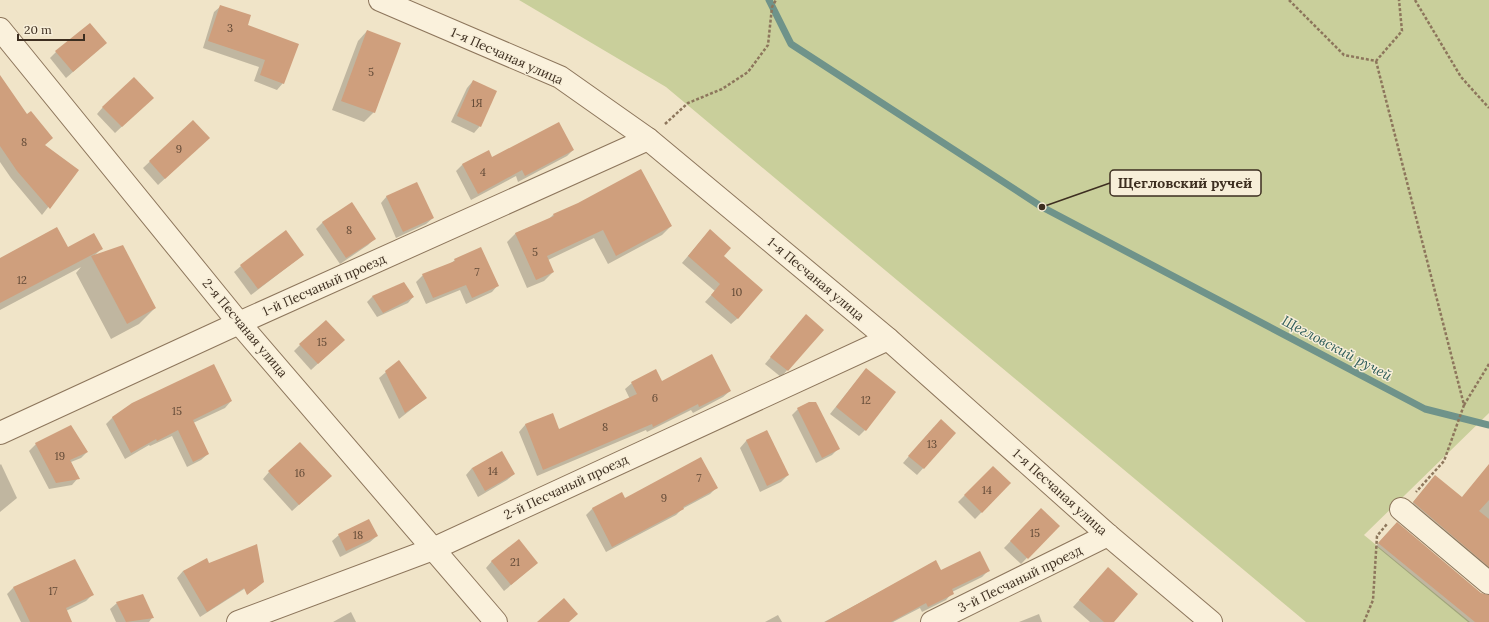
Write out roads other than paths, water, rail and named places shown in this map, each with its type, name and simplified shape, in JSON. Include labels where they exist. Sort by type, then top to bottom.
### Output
[{"type":"street","name":"1-я Песчаная улица","points":[[380,0],[560,77],[648,139],[888,339],[1108,536],[1210,622]]},
{"type":"street","name":"2-я Песчаная улица","points":[[0,29],[239,323],[496,622]]},
{"type":"street","name":"1-й Песчаный проезд","points":[[0,433],[239,323],[648,139]]},
{"type":"street","name":"2-й Песчаный проезд","points":[[238,622],[433,549],[888,339]]},
{"type":"street","points":[[1401,509],[1489,583]]},
{"type":"street","name":"3-й Песчаный проезд","points":[[932,622],[1108,536]]},
{"type":"waterway","name":"Щегловский ручей","points":[[769,0],[791,44],[1042,207],[1425,409],[1489,425]]},
{"type":"place","name":"Щегловский ручей","points":[[1042,207]]}]
